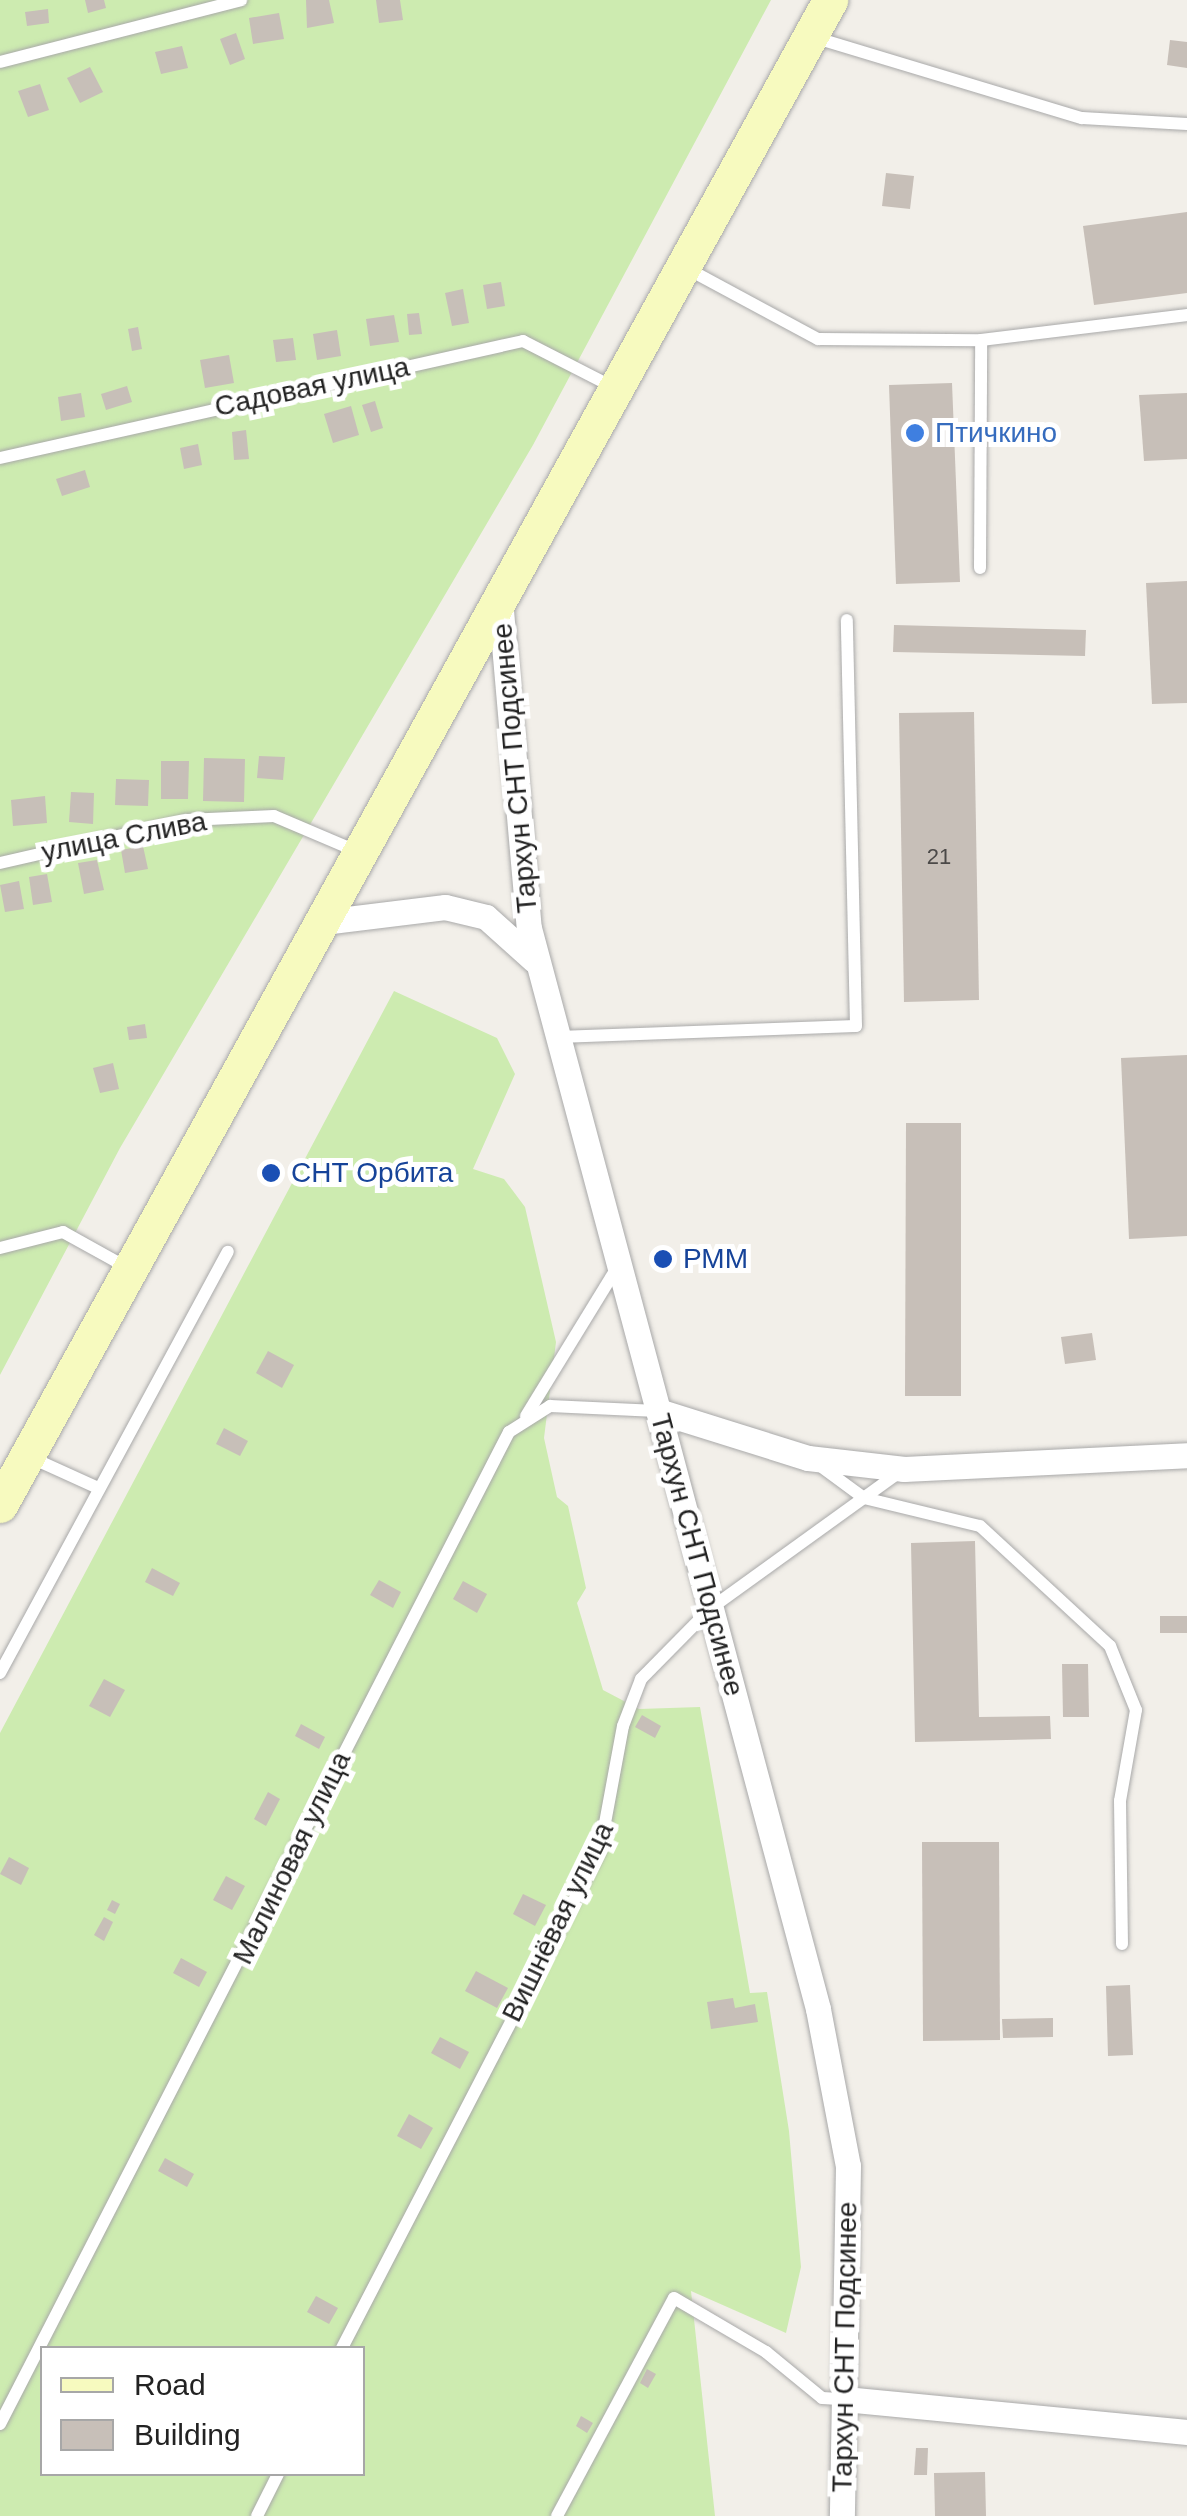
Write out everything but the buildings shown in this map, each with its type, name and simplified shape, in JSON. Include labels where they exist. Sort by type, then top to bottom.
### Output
[{"type":"main road","points":[[0,1505],[830,0]]},
{"type":"street","name":"Тархун СНТ Подсинее","points":[[500,599],[539,968],[818,2010],[848,2166],[842,2516]]},
{"type":"street","points":[[324,922],[445,907],[486,917],[539,968]]},
{"type":"street","points":[[658,1412],[808,1458],[904,1469],[1187,1456]]},
{"type":"street","points":[[844,2399],[1187,2432]]},
{"type":"lane","points":[[0,62],[242,0]]},
{"type":"lane","points":[[810,36],[1082,118],[1187,124]]},
{"type":"lane","points":[[684,266],[818,339],[981,340],[1187,315]]},
{"type":"lane","points":[[980,568],[981,340]]},
{"type":"lane","name":"Садовая улица","points":[[0,458],[523,341],[616,388]]},
{"type":"lane","points":[[558,1037],[856,1026],[847,620]]},
{"type":"lane","name":"улица Слива","points":[[0,863],[186,820],[274,816],[362,853]]},
{"type":"lane","points":[[0,1248],[64,1232],[130,1269]]},
{"type":"lane","points":[[0,1672],[228,1252]]},
{"type":"lane","name":"Малиновая улица","points":[[0,2424],[508,1432],[526,1416],[589,1300],[619,1265]]},
{"type":"lane","points":[[526,1416],[595,1402],[658,1412]]},
{"type":"lane","points":[[27,1456],[98,1488]]},
{"type":"lane","points":[[808,1458],[864,1498],[980,1526],[1110,1646],[1136,1710],[1120,1801],[1122,1944]]},
{"type":"lane","name":"Вишнёвая улица","points":[[343,2346],[600,1850],[636,1688],[711,1608],[904,1469]]},
{"type":"lane","points":[[557,2516],[674,2298],[766,2352],[822,2398],[844,2399]]},
{"type":"lane","points":[[256,2516],[277,2476]]},
{"type":"green space","points":[[0,0],[771,0],[533,445],[120,1148],[0,1375]]},
{"type":"green space","points":[[394,991],[497,1038],[515,1074],[473,1169],[504,1179],[525,1207],[556,1342],[544,1438],[557,1497],[568,1506],[586,1588],[577,1603],[603,1690],[639,1709],[700,1707],[750,1993],[767,1992],[789,2131],[801,2267],[786,2333],[691,2291],[715,2516],[0,2516],[0,1733]]},
{"type":"place","name":"Птичкино","points":[[915,433]]},
{"type":"place","name":"СНТ Орбита","points":[[271,1173]]},
{"type":"place","name":"РММ","points":[[663,1259]]}]
